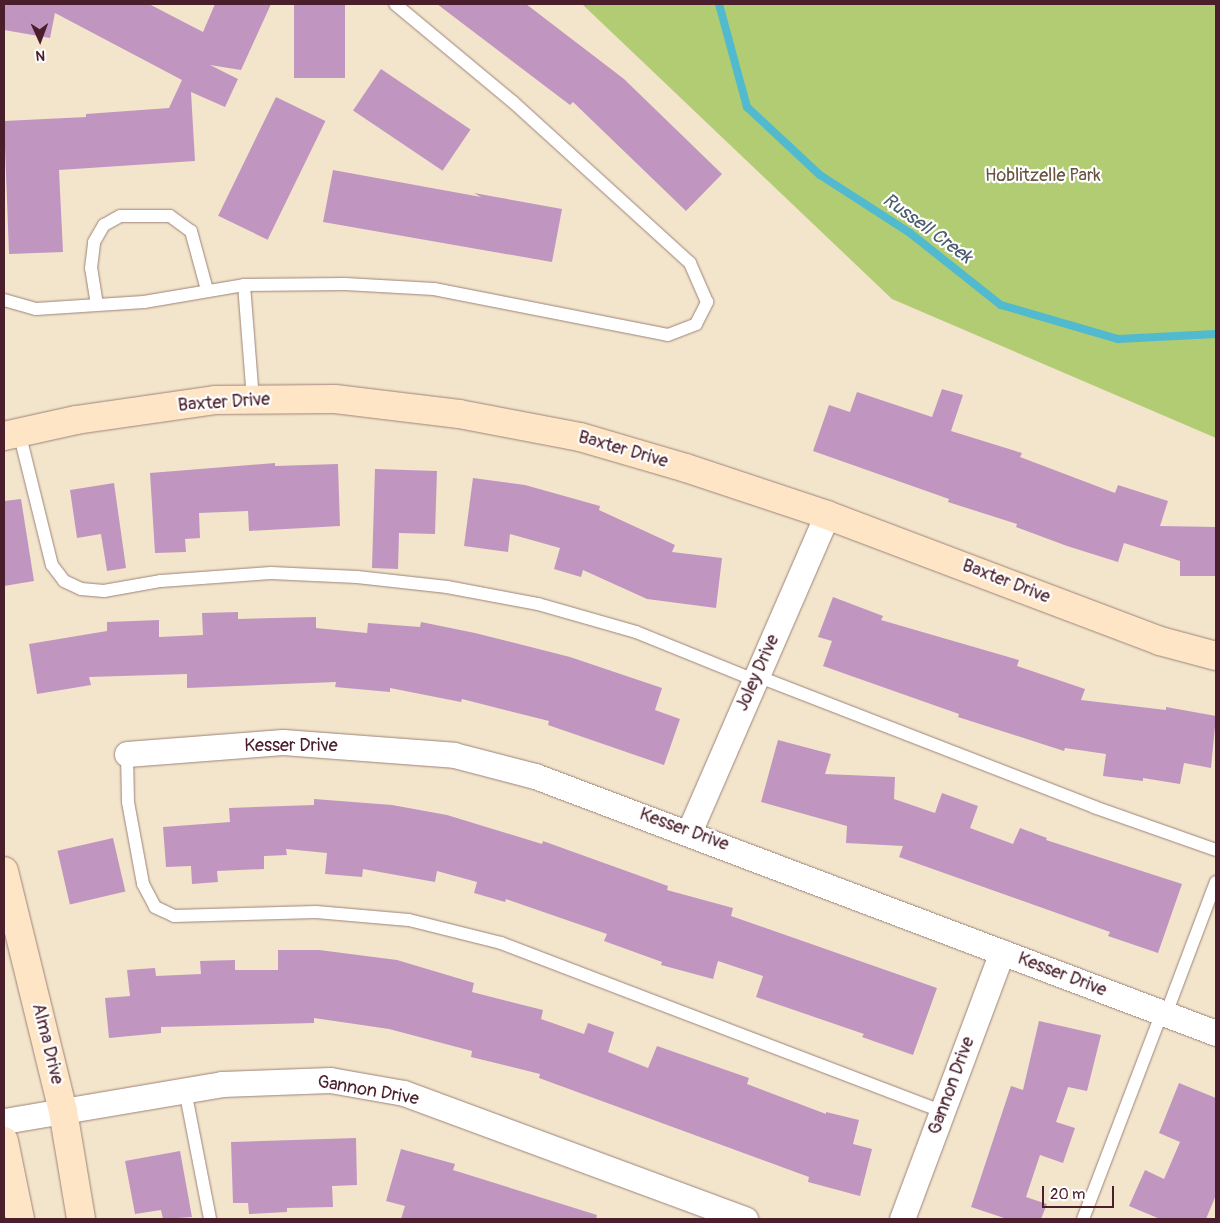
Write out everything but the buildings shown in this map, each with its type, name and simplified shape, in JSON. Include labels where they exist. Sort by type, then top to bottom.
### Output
[{"type":"street","name":"Baxter Drive","points":[[12,434],[76,420],[215,400],[335,399],[459,414],[580,437],[827,515],[1160,641],[1216,656]]},
{"type":"street","name":"Joley Drive","points":[[689,832],[827,515]]},
{"type":"street","name":"Kesser Drive","points":[[127,754],[283,742],[454,756],[536,776],[689,832],[1216,1033]]},
{"type":"street","name":"Alma Drive","points":[[4,871],[63,1111],[81,1219]]},
{"type":"street","name":"Gannon Drive","points":[[902,1219],[1002,952]]},
{"type":"street","name":"Gannon Drive","points":[[4,1121],[222,1084],[330,1080],[404,1094],[745,1219]]},
{"type":"street","points":[[4,1141],[20,1219]]},
{"type":"lane","points":[[4,300],[36,309],[144,302],[244,285],[345,284],[434,289],[668,336],[696,324],[707,302],[690,263],[513,102],[395,4]]},
{"type":"lane","points":[[97,305],[91,268],[94,242],[104,225],[120,216],[170,216],[191,231],[207,290]]},
{"type":"lane","points":[[244,285],[253,399]]},
{"type":"lane","points":[[12,434],[52,566],[64,581],[81,589],[104,591],[161,581],[271,574],[357,577],[447,587],[538,604],[636,632],[1084,804],[1216,850]]},
{"type":"lane","points":[[127,754],[128,802],[143,884],[156,906],[174,916],[316,912],[409,920],[501,943],[943,1112]]},
{"type":"lane","points":[[1083,1219],[1216,882]]},
{"type":"lane","points":[[185,1090],[210,1219]]},
{"type":"green space","name":"Hoblitzelle Park","points":[[582,4],[1216,4],[1216,438],[892,299]]},
{"type":"waterway","name":"Russell Creek","points":[[719,4],[747,107],[820,175],[910,233],[1001,305],[1118,339],[1216,334]]}]
